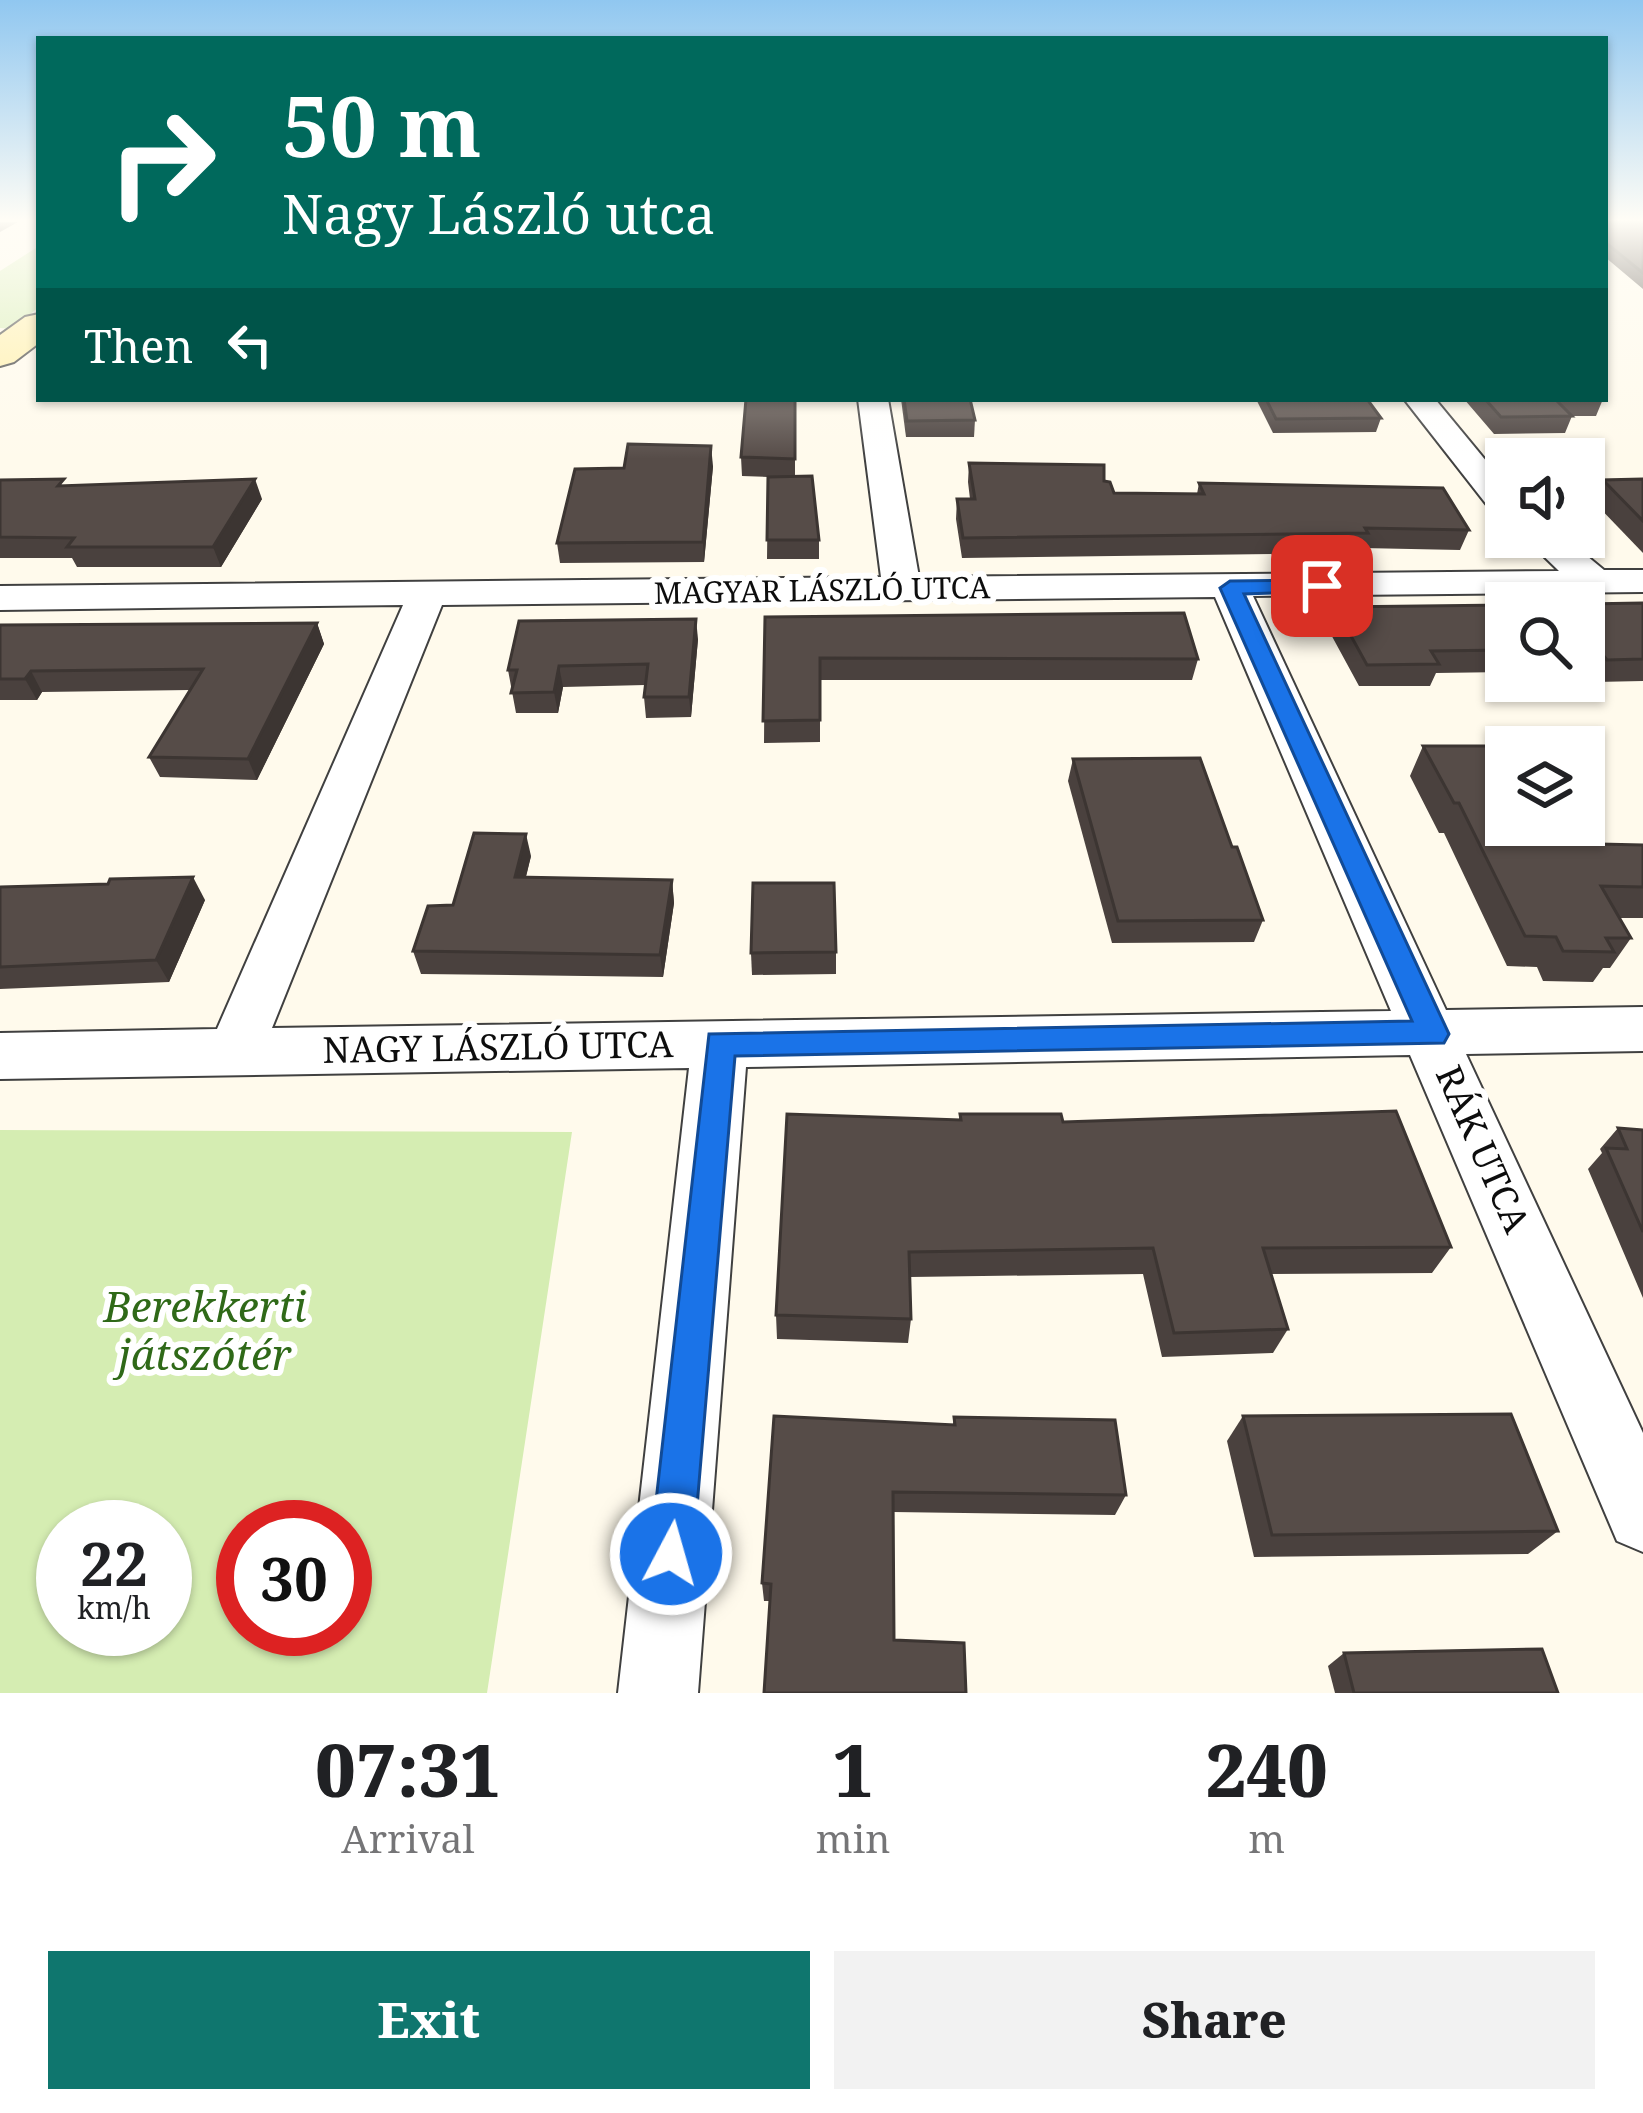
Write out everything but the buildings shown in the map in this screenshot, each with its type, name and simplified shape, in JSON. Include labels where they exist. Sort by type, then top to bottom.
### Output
[{"type":"main road","points":[[0,354],[36,327]]},
{"type":"street","points":[[873,402],[902,590]]},
{"type":"street","points":[[1421,402],[1485,481]]},
{"type":"street","points":[[1567,558],[1595,582]]},
{"type":"street","name":"MAGYAR LÁSZLÓ UTCA","points":[[1595,582],[1643,581]]},
{"type":"street","name":"MAGYAR LÁSZLÓ UTCA","points":[[0,598],[1485,584]]},
{"type":"street","name":"RÁK UTCA","points":[[1230,588],[1433,1034],[1643,1515]]},
{"type":"street","points":[[236,1052],[427,595]]},
{"type":"street","name":"NAGY LÁSZLÓ UTCA","points":[[0,1056],[1643,1029]]},
{"type":"street","points":[[658,1693],[720,1043]]},
{"type":"green space","points":[[0,301],[36,301],[36,309],[11,329],[0,328]]},
{"type":"green space","name":"Berekkerti játszótér","points":[[0,1130],[572,1132],[487,1693],[0,1693]]},
{"type":"route","points":[[671,1554],[720,1043],[1433,1034],[1230,588],[1322,586]]}]
